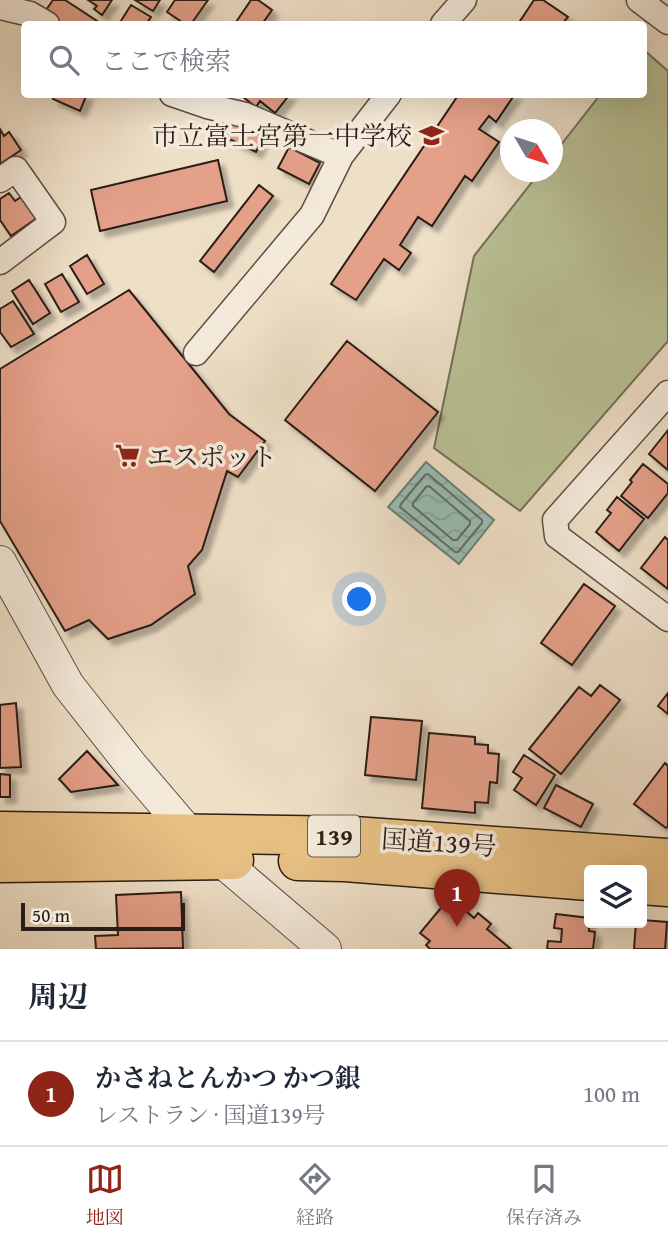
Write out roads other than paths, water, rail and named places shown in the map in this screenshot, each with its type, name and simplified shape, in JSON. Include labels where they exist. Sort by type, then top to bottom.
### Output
[{"type":"highway","name":"国道139号","points":[[0,831],[354,836],[668,858]]},
{"type":"highway","name":"国道139号","points":[[0,863],[220,859],[345,863],[584,881]]},
{"type":"highway","points":[[647,885],[668,887]]},
{"type":"street","points":[[446,21],[464,0]]},
{"type":"street","points":[[639,0],[668,22]]},
{"type":"street","points":[[0,8],[30,14],[42,21]]},
{"type":"street","points":[[184,98],[245,114],[341,156]]},
{"type":"street","points":[[197,353],[312,215],[341,156],[386,98]]},
{"type":"street","points":[[0,180],[16,169],[53,222],[0,262]]},
{"type":"street","points":[[668,393],[555,520],[557,536],[668,619]]},
{"type":"street","points":[[0,562],[68,685],[131,765],[189,833],[325,949]]},
{"type":"water","points":[[426,462],[494,520],[459,564],[388,507]]},
{"type":"place","name":"市立富士宮第一中学校","points":[[432,135]]},
{"type":"place","name":"エスポット","points":[[127,456]]},
{"type":"place","name":"かさねとんかつ かつ銀","points":[[457,927]]}]
